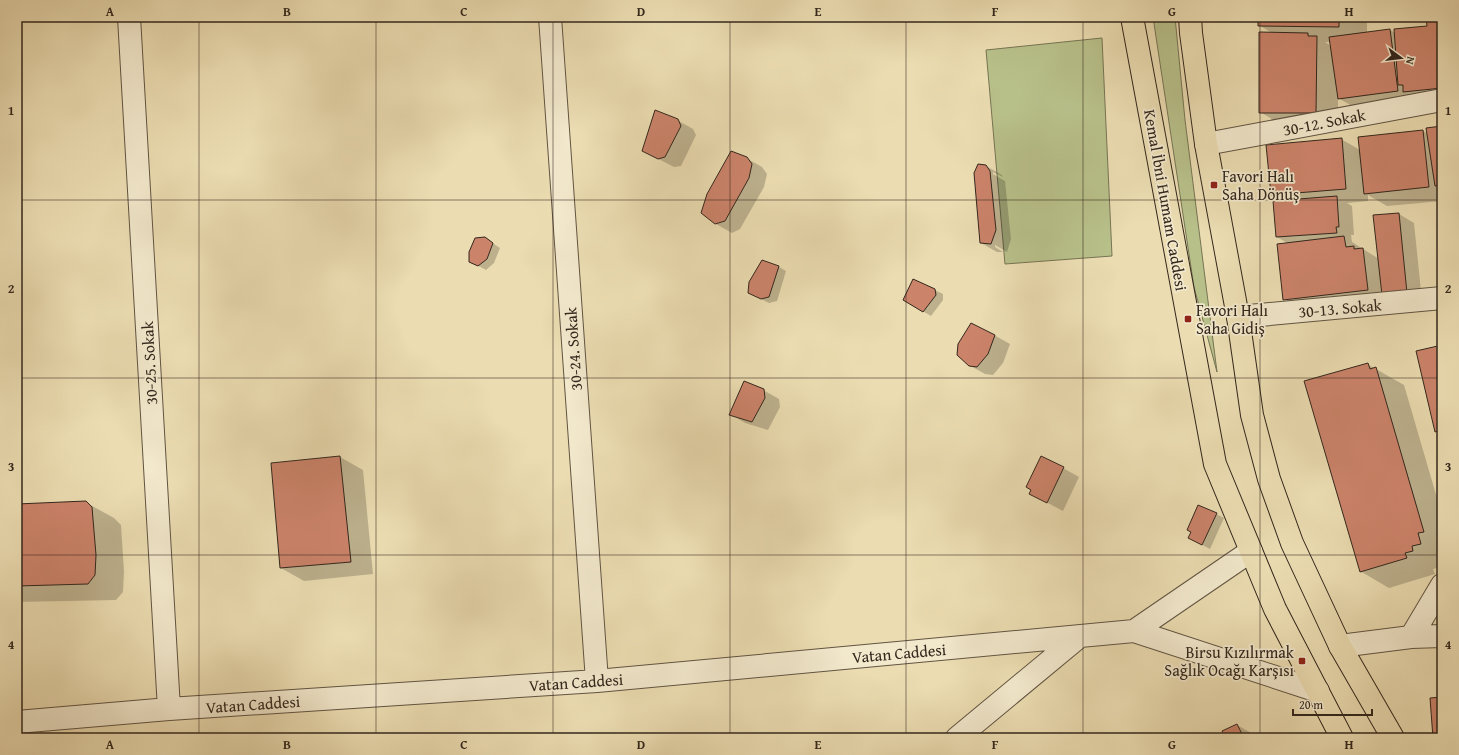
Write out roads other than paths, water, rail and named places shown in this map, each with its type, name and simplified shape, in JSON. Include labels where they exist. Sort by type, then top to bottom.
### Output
[{"type":"main road","name":"Kemal İbni Humam Caddesi","points":[[1132,17],[1215,464],[1275,609],[1342,738]]},
{"type":"main road","points":[[1190,17],[1206,144],[1238,317],[1252,415],[1269,480],[1292,543],[1340,646],[1393,738]]},
{"type":"street","name":"30-25. Sokak","points":[[129,17],[169,709]]},
{"type":"street","name":"30-24. Sokak","points":[[550,17],[597,681]]},
{"type":"street","name":"30-12. Sokak","points":[[1206,144],[1442,100]]},
{"type":"street","name":"30-13. Sokak","points":[[1238,317],[1442,298]]},
{"type":"street","name":"Vatan Caddesi","points":[[1134,631],[1251,551]]},
{"type":"street","points":[[1411,637],[1442,584]]},
{"type":"street","name":"Vatan Caddesi","points":[[17,722],[169,709],[597,681],[1134,631],[1318,692]]},
{"type":"street","points":[[957,738],[1080,636]]},
{"type":"street","points":[[1340,646],[1411,637],[1442,636]]},
{"type":"place","name":"Favori Halı Saha Dönüş","points":[[1214,185]]},
{"type":"place","name":"Favori Halı Saha Gidiş","points":[[1188,319]]},
{"type":"place","name":"Birsu Kızılırmak Sağlık Ocağı Karşısı","points":[[1302,661]]}]
